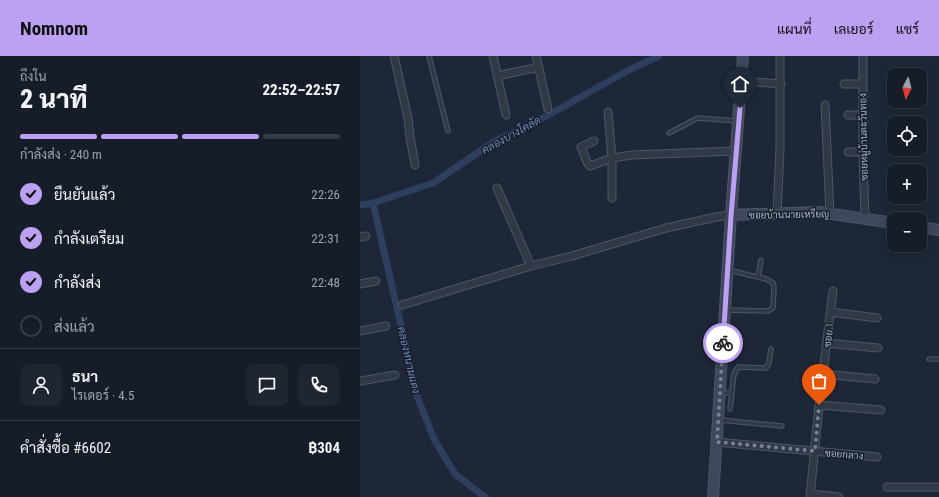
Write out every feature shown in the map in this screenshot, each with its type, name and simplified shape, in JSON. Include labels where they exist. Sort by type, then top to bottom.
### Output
[{"type":"main road","points":[[713,497],[743,56]]},
{"type":"main road","name":"ซอยบ้านนายเหรียญ","points":[[731,216],[803,212],[830,213],[887,222]]},
{"type":"main road","points":[[927,228],[939,230]]},
{"type":"street","points":[[394,56],[408,118],[415,164]]},
{"type":"street","points":[[493,56],[506,115]]},
{"type":"street","points":[[536,56],[548,109]]},
{"type":"street","points":[[777,214],[781,84],[780,56]]},
{"type":"street","name":"ซอยหมู่บ้านตะวันทอง","points":[[863,56],[863,152],[866,219]]},
{"type":"street","points":[[497,76],[538,67]]},
{"type":"street","points":[[742,81],[781,84]]},
{"type":"street","points":[[844,84],[863,84]]},
{"type":"street","points":[[825,105],[830,213]]},
{"type":"street","points":[[608,112],[612,158],[612,198]]},
{"type":"street","points":[[848,115],[863,115]]},
{"type":"street","points":[[594,141],[581,146],[589,166],[612,158],[632,155],[736,151]]},
{"type":"street","points":[[848,152],[863,152]]},
{"type":"street","points":[[497,188],[531,266]]},
{"type":"street","points":[[402,305],[531,266],[572,256],[666,228],[716,217],[731,216]]},
{"type":"street","points":[[360,284],[376,281]]},
{"type":"street","name":"ซอย 1","points":[[811,496],[819,405],[833,291]]},
{"type":"street","points":[[830,312],[877,318]]},
{"type":"street","points":[[360,331],[386,326]]},
{"type":"street","points":[[827,343],[878,348]]},
{"type":"street","points":[[824,374],[875,379]]},
{"type":"street","points":[[360,381],[395,375]]},
{"type":"street","points":[[819,405],[881,410]]},
{"type":"street","name":"ซอยกลาง","points":[[717,442],[877,457]]},
{"type":"street","points":[[887,487],[939,487]]},
{"type":"street","points":[[811,496],[839,497]]},
{"type":"lane","points":[[428,56],[448,131]]},
{"type":"lane","points":[[669,133],[698,118],[739,121]]},
{"type":"lane","points":[[758,277],[760,260]]},
{"type":"lane","points":[[725,310],[768,311],[772,308],[773,283],[766,279],[728,270]]},
{"type":"lane","points":[[730,409],[736,368],[766,368],[770,363],[771,349]]},
{"type":"lane","points":[[929,359],[939,359]]},
{"type":"lane","points":[[720,393],[732,393]]},
{"type":"lane","points":[[718,420],[782,426]]},
{"type":"waterway","name":"คลองบางโคลัด","points":[[360,205],[373,203],[433,183],[495,141],[534,123],[629,70],[659,56]]},
{"type":"waterway","name":"คลองหนามแดง","points":[[373,203],[417,396],[434,439],[455,474],[485,497]]},
{"type":"way so far","points":[[723,343],[717,442],[815,451],[819,405]]},
{"type":"route","points":[[723,343],[740,108]]}]
